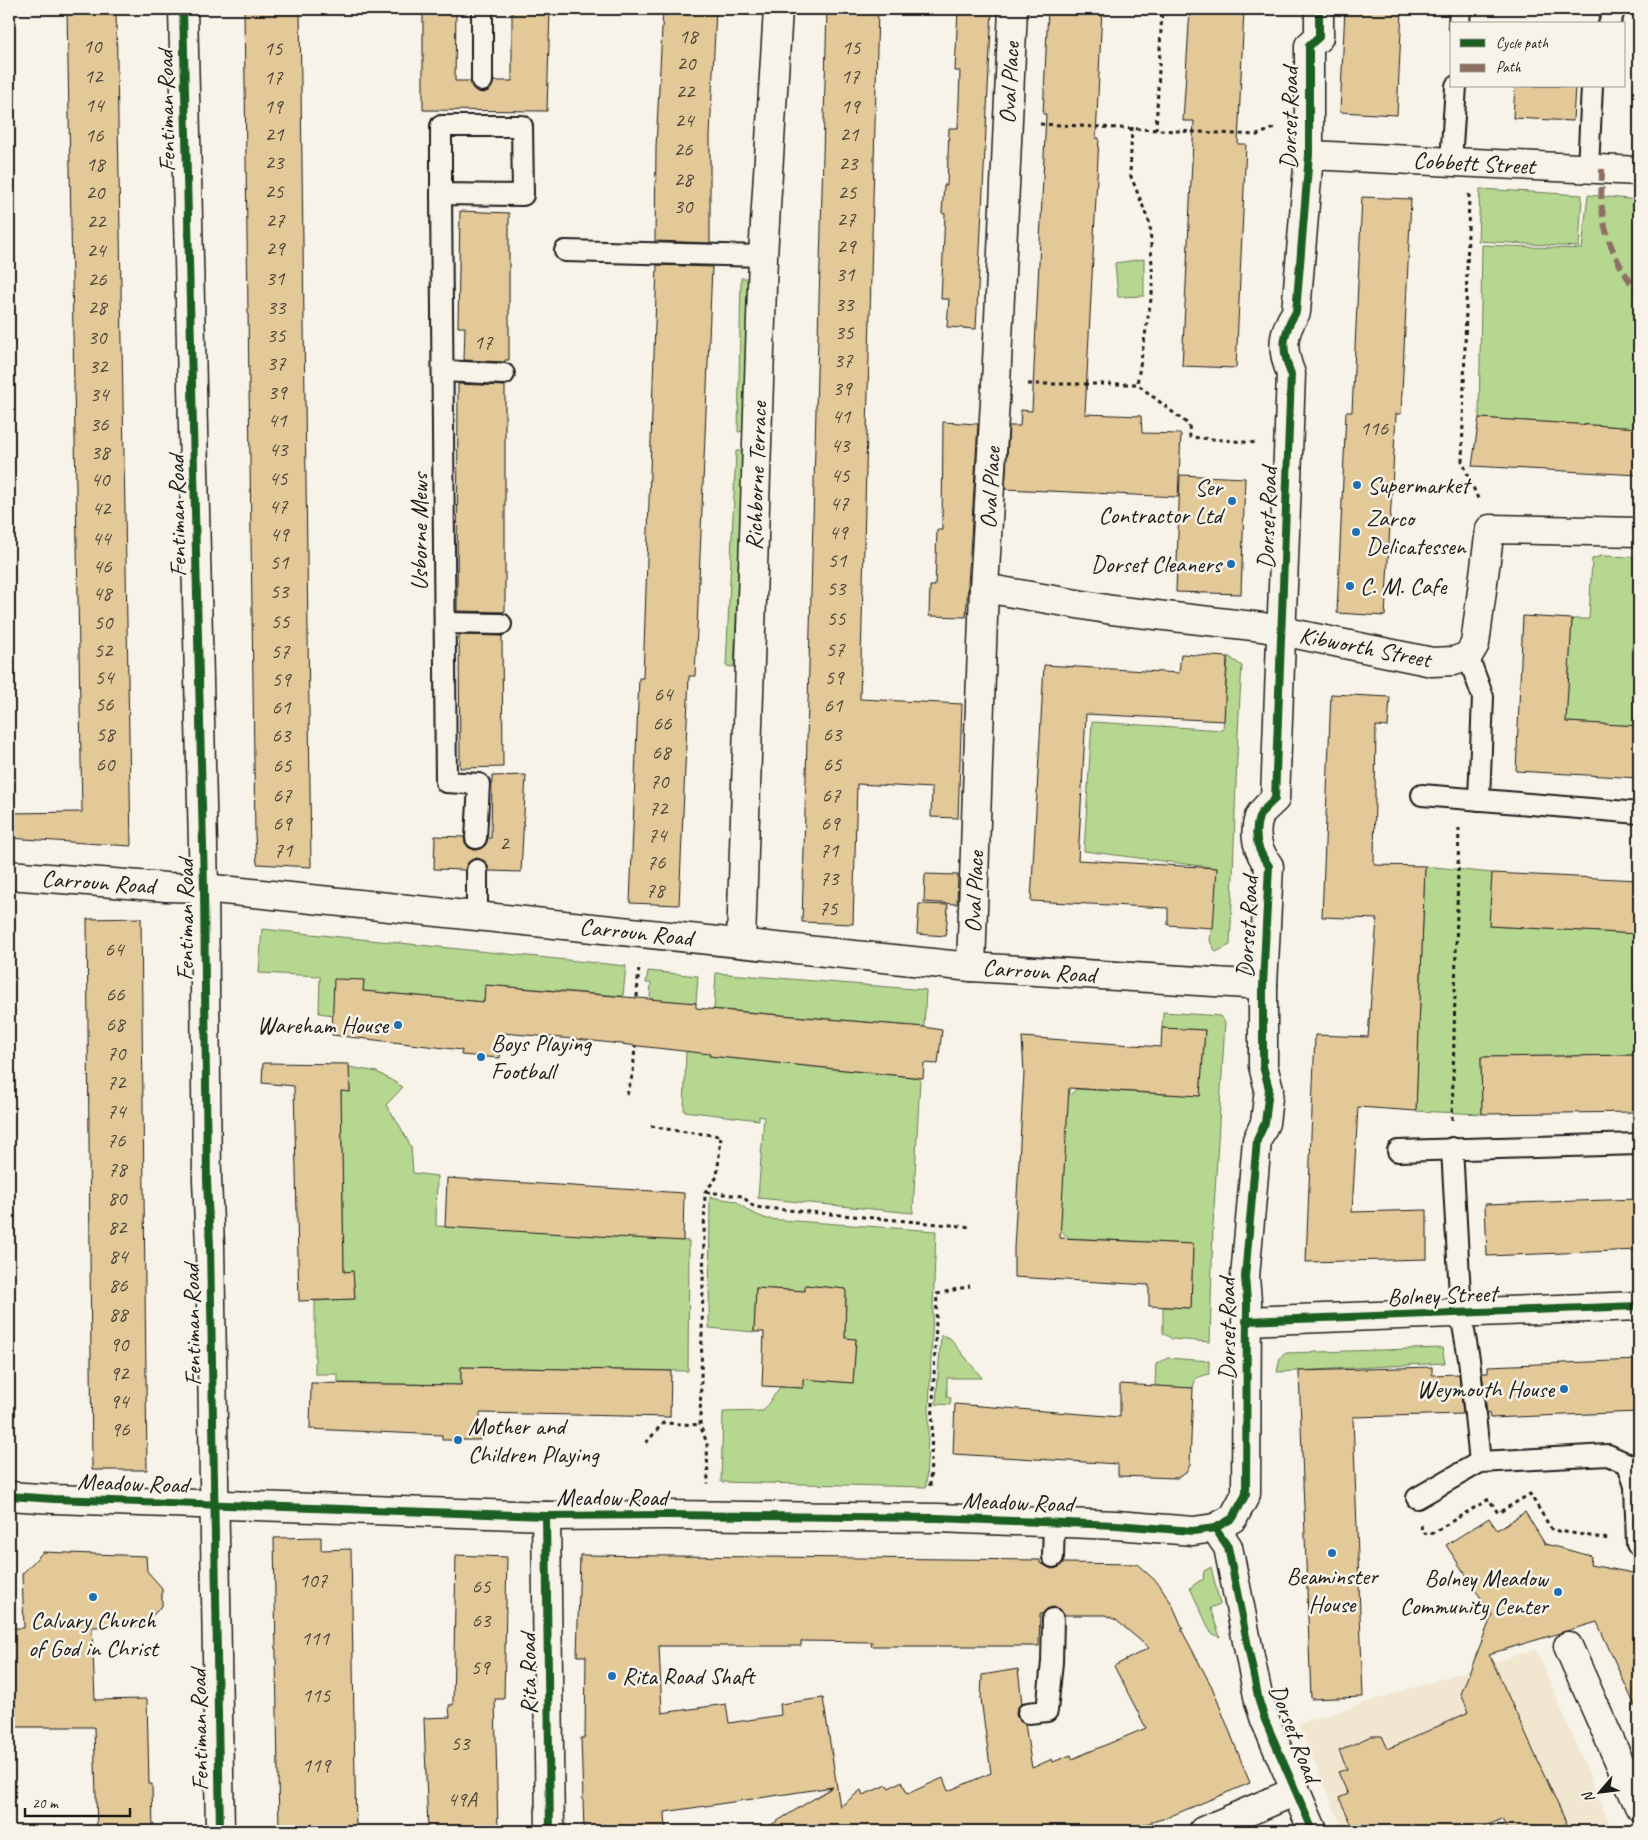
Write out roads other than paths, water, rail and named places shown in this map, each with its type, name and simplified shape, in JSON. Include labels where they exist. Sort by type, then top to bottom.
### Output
[{"type":"street","name":"Fentiman Road","points":[[182,9],[204,888],[206,1180],[210,1255],[220,1831]]},
{"type":"street","name":"Richborne Terrace","points":[[742,943],[764,256],[778,9]]},
{"type":"street","name":"Oval Place","points":[[971,967],[984,588],[996,384],[1013,9]]},
{"type":"street","name":"Dorset Road","points":[[1314,1831],[1265,1720],[1259,1701],[1228,1547],[1215,1528],[1232,1518],[1246,1494],[1247,1301],[1245,1277],[1257,1140],[1265,1123],[1269,1089],[1263,1066],[1263,985],[1269,866],[1262,857],[1257,845],[1257,830],[1259,816],[1275,799],[1291,374],[1284,358],[1284,336],[1288,324],[1296,312],[1309,155],[1309,46],[1320,37],[1319,9]]},
{"type":"street","name":"Cobbett Street","points":[[1309,155],[1639,171]]},
{"type":"street","points":[[1468,656],[1474,644],[1490,529],[1639,532]]},
{"type":"street","name":"Kibworth Street","points":[[984,588],[1112,610],[1262,627],[1432,662],[1454,661],[1468,656]]},
{"type":"street","name":"Carroun Road","points":[[9,875],[166,887],[204,888],[971,967],[1263,985]]},
{"type":"street","name":"Bolney Street","points":[[1246,1321],[1639,1306]]},
{"type":"street","name":"Meadow Road","points":[[9,1496],[546,1516],[928,1517],[1054,1522],[1193,1531],[1215,1528]]},
{"type":"street","name":"Rita Road","points":[[546,1516],[550,1831]]},
{"type":"street","points":[[1568,1646],[1639,1806]]},
{"type":"street","points":[[1203,1831],[1296,1792]]},
{"type":"lane","points":[[482,9],[482,81]]},
{"type":"lane","points":[[1459,22],[1460,9]]},
{"type":"lane","points":[[1610,22],[1615,9]]},
{"type":"lane","points":[[1456,88],[1460,162]]},
{"type":"lane","points":[[1588,169],[1592,88]]},
{"type":"lane","name":"Usborne Mews","points":[[441,194],[523,195],[522,126],[482,118],[441,126],[441,194],[446,782],[479,784],[476,838]]},
{"type":"lane","points":[[565,251],[764,256]]},
{"type":"lane","points":[[443,371],[504,374]]},
{"type":"lane","points":[[445,623],[501,624]]},
{"type":"lane","points":[[1468,656],[1483,697],[1469,799]]},
{"type":"lane","points":[[1422,795],[1639,813]]},
{"type":"lane","points":[[476,870],[477,916]]},
{"type":"lane","points":[[1398,1150],[1639,1144]]},
{"type":"lane","points":[[1452,1148],[1461,1314],[1469,1359],[1480,1462]]},
{"type":"lane","points":[[1417,1498],[1480,1462],[1608,1455],[1628,1464],[1635,1486],[1637,1544]]},
{"type":"lane","points":[[1053,1557],[1054,1522]]},
{"type":"lane","points":[[1028,1713],[1047,1711],[1052,1662],[1053,1619]]},
{"type":"place","name":"Supermarket","points":[[1357,485]]},
{"type":"place","name":"Ser Contractor Ltd","points":[[1232,501]]},
{"type":"place","name":"Zarco Delicatessen","points":[[1356,532]]},
{"type":"place","name":"Dorset Cleaners","points":[[1231,564]]},
{"type":"place","name":"C. M. Cafe","points":[[1350,586]]},
{"type":"place","name":"Wareham House","points":[[398,1025]]},
{"type":"place","name":"Boys Playing Football","points":[[481,1057]]},
{"type":"place","name":"Weymouth House","points":[[1564,1389]]},
{"type":"place","name":"Mother and Children Playing","points":[[458,1440]]},
{"type":"place","name":"Beaminster House","points":[[1332,1553]]},
{"type":"place","name":"Bolney Meadow Community Center","points":[[1558,1592]]},
{"type":"place","name":"Calvary Church of God in Christ","points":[[93,1597]]},
{"type":"place","name":"Rita Road Shaft","points":[[612,1676]]}]
